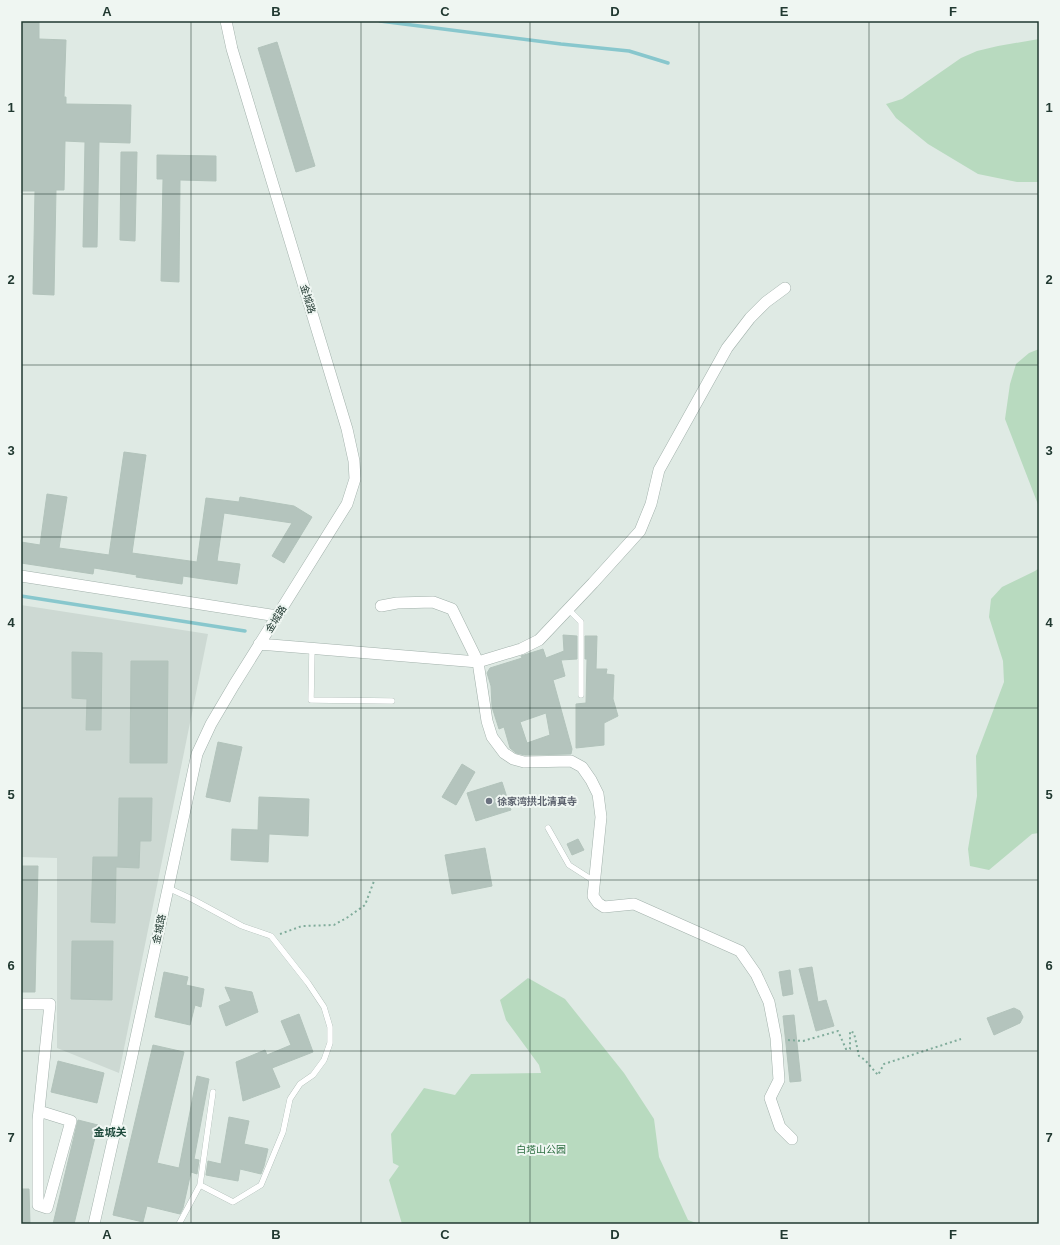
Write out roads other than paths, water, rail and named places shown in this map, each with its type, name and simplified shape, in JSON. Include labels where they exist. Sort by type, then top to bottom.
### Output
[{"type":"street","name":"金城路","points":[[94,1224],[197,754],[211,724],[259,644],[347,504],[355,479],[354,461],[347,429],[232,48],[226,21]]},
{"type":"street","points":[[259,644],[478,662],[521,649],[539,640],[640,531],[651,504],[658,470],[727,348],[750,318],[766,302],[785,288]]},
{"type":"street","points":[[21,576],[277,616]]},
{"type":"street","points":[[381,606],[397,603],[433,602],[452,609],[478,662],[486,722],[492,737],[504,753],[513,759],[524,762],[571,761],[582,767],[598,794],[601,817],[593,896],[598,904],[604,907],[634,904],[740,951],[756,974],[769,1002],[776,1038],[779,1080],[770,1098],[780,1127],[792,1139]]},
{"type":"street","points":[[21,1004],[50,1004],[39,1111],[38,1205],[47,1208],[71,1121],[39,1111]]},
{"type":"lane","points":[[568,609],[581,622],[581,695]]},
{"type":"lane","points":[[312,648],[311,700],[392,701]]},
{"type":"lane","points":[[548,828],[569,864],[594,881]]},
{"type":"lane","points":[[168,888],[242,926],[271,936],[308,983],[324,1007],[330,1026],[330,1042],[324,1060],[313,1075],[300,1084],[290,1099],[283,1132],[261,1185],[233,1202],[200,1185]]},
{"type":"lane","points":[[179,1224],[200,1185],[213,1092]]},
{"type":"waterway","points":[[380,21],[629,51],[668,63]]},
{"type":"waterway","points":[[21,596],[245,631]]},
{"type":"place","name":"徐家湾拱北清真寺","points":[[489,801]]},
{"type":"district","name":"金城关","points":[[110,1132]]},
{"type":"park label","name":"白塔山公园","points":[[541,1149]]}]
